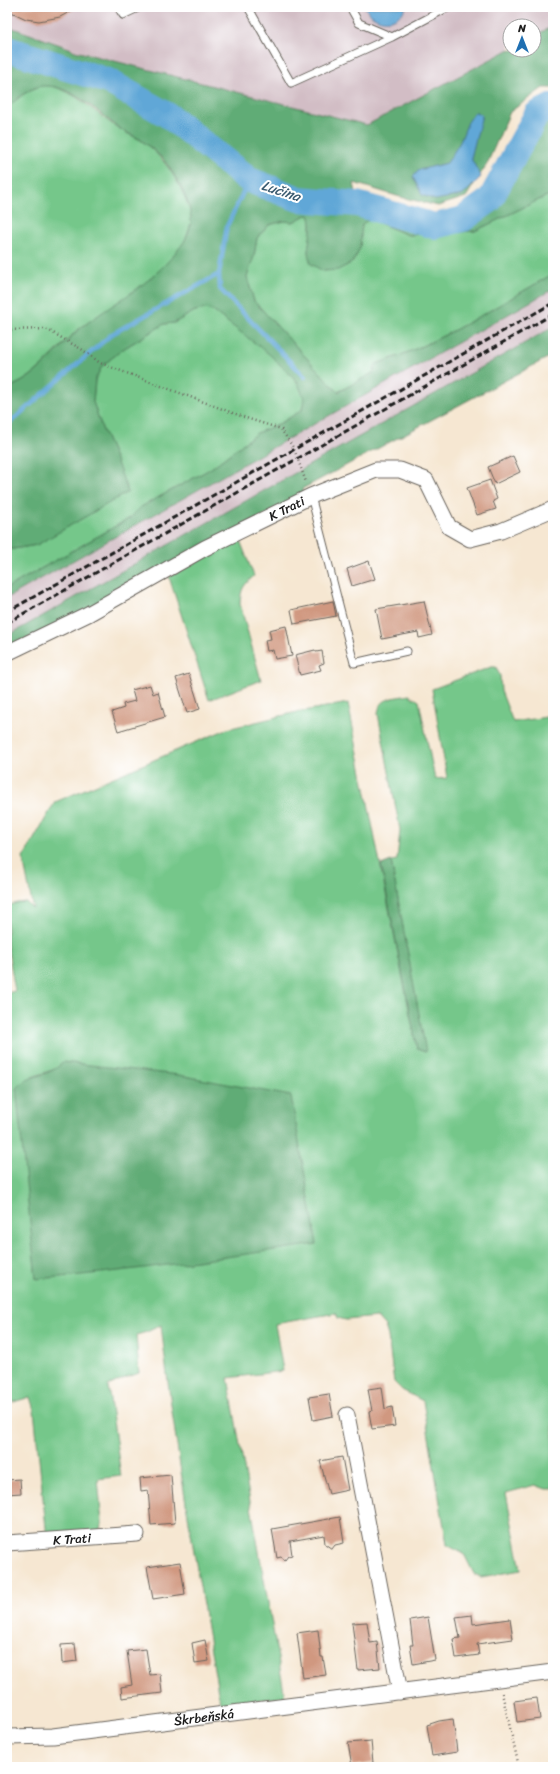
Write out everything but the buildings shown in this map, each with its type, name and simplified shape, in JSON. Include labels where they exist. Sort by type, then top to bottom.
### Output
[{"type":"street","name":"K Trati","points":[[7,653],[88,614],[205,548],[311,496],[376,470],[400,470],[426,480],[449,527],[470,539],[501,531],[553,509]]},
{"type":"street","points":[[347,1415],[400,1692]]},
{"type":"street","name":"K Trati","points":[[7,1543],[137,1534]]},
{"type":"street","name":"Škrbeňská","points":[[7,1737],[53,1736],[553,1672]]},
{"type":"lane","points":[[118,7],[123,16],[140,7]]},
{"type":"lane","points":[[248,7],[291,83],[392,37],[449,7]]},
{"type":"lane","points":[[350,7],[359,23],[392,37]]},
{"type":"lane","points":[[311,496],[354,663],[407,651]]},
{"type":"path","points":[[7,330],[46,329],[83,350],[100,363],[249,419],[281,429],[299,458],[311,496]]},
{"type":"path","points":[[499,1679],[519,1767]]},
{"type":"shaded area","points":[[7,7],[553,7],[553,26],[542,32],[542,18],[502,18],[502,53],[367,125],[75,51],[10,27],[7,23]]},
{"type":"shaded area","points":[[553,289],[553,327],[7,636],[7,598]]},
{"type":"green space","points":[[7,23],[10,27],[75,51],[367,125],[502,53],[502,58],[542,58],[542,32],[553,26],[553,88],[543,88],[510,112],[487,164],[466,197],[438,206],[400,197],[354,183],[360,211],[428,230],[460,227],[480,216],[496,201],[516,169],[540,120],[553,113],[553,193],[475,231],[408,235],[370,219],[362,224],[360,248],[353,262],[338,270],[323,271],[311,264],[308,251],[311,228],[309,215],[293,222],[284,221],[269,225],[257,238],[254,256],[247,277],[254,301],[338,392],[373,373],[376,364],[422,346],[467,324],[553,274],[553,289],[7,598],[7,588],[130,518],[141,507],[210,469],[257,433],[281,423],[302,410],[304,398],[297,381],[269,354],[213,311],[206,309],[195,311],[174,323],[164,324],[123,349],[102,366],[95,380],[93,402],[128,492],[37,545],[7,550],[7,388],[30,376],[76,332],[145,283],[156,273],[184,242],[191,220],[188,205],[181,188],[162,158],[141,140],[125,132],[73,94],[54,87],[45,86],[34,88],[7,108]]},
{"type":"green space","points":[[46,85],[67,92],[86,104],[113,125],[149,146],[166,165],[180,187],[189,208],[191,221],[186,238],[176,254],[162,269],[146,283],[79,329],[28,378],[7,388],[7,108],[20,97],[35,88]]},
{"type":"green space","points":[[553,193],[553,274],[467,324],[422,346],[376,364],[373,373],[338,392],[254,301],[247,277],[254,256],[257,238],[269,225],[284,221],[293,222],[309,215],[311,229],[308,253],[323,271],[344,267],[355,258],[360,244],[362,223],[370,219],[408,235],[475,231]]},
{"type":"green space","points":[[206,309],[213,311],[251,338],[292,375],[300,387],[304,398],[302,410],[281,423],[257,433],[210,469],[141,507],[130,518],[7,588],[7,550],[37,545],[116,460],[103,431],[93,402],[95,380],[102,366],[123,349],[164,324],[174,323],[195,311]]},
{"type":"green space","points":[[553,327],[553,355],[302,489],[304,495],[84,612],[7,648],[7,636]]},
{"type":"green space","points":[[239,538],[254,576],[243,588],[240,604],[261,680],[209,700],[169,577]]},
{"type":"green space","points":[[491,667],[496,667],[500,676],[501,691],[513,722],[553,716],[553,1489],[546,1489],[535,1485],[506,1493],[521,1570],[481,1577],[474,1574],[464,1554],[447,1545],[423,1401],[402,1390],[394,1382],[388,1336],[385,1326],[377,1317],[346,1320],[338,1318],[336,1313],[275,1324],[283,1371],[228,1378],[285,1697],[220,1704],[180,1468],[161,1325],[147,1332],[136,1335],[139,1373],[108,1386],[121,1476],[98,1479],[102,1524],[97,1535],[47,1538],[34,1410],[30,1397],[7,1404],[7,993],[15,991],[7,944],[7,906],[26,902],[33,909],[23,858],[55,802],[227,729],[293,713],[348,703],[417,1049],[425,1052],[391,861],[397,860],[400,830],[378,714],[381,704],[389,699],[409,695],[419,701],[435,779],[447,778],[432,689]],"holes":[[[58,1068],[210,1259],[69,1276],[36,1278],[32,1077]]]},
{"type":"green space","points":[[391,861],[426,1052],[417,1049],[381,865]]},
{"type":"green space","points":[[63,1062],[179,1075],[291,1096],[317,1244],[142,1268],[36,1279],[16,1088],[27,1080],[58,1067]]},
{"type":"water","points":[[365,7],[406,7],[402,13],[392,20],[380,20],[369,13]]},
{"type":"water","points":[[475,112],[482,115],[471,158],[481,177],[463,195],[435,200],[422,195],[413,177],[419,170],[447,163],[460,142],[468,122]]},
{"type":"waterway","name":"Lučina","points":[[7,49],[108,81],[169,116],[249,180],[299,199],[357,204],[435,226],[463,219],[490,200],[537,114],[553,106]]},
{"type":"waterway","points":[[7,425],[112,334],[219,274],[227,226],[249,180]]},
{"type":"waterway","points":[[219,274],[220,289],[305,377]]},
{"type":"railway","points":[[7,612],[553,303]]},
{"type":"railway","points":[[7,623],[553,314]]}]
